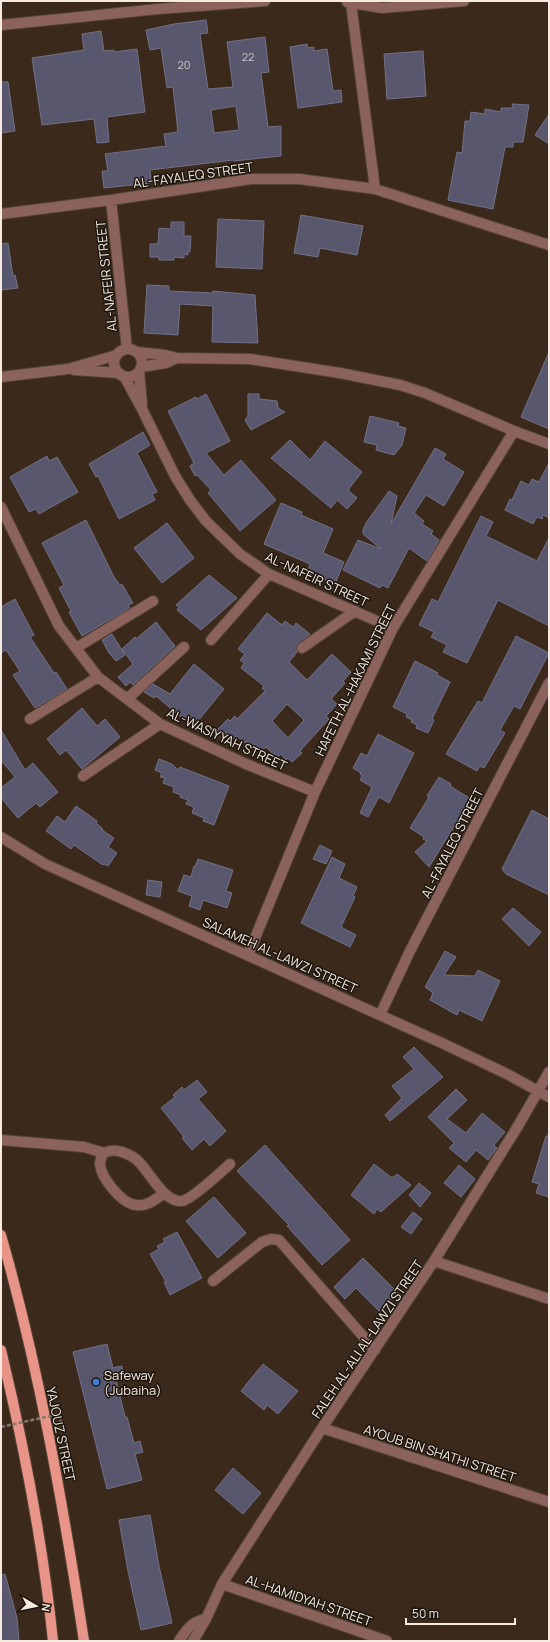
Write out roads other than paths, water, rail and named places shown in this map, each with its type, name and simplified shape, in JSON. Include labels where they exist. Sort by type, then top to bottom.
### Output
[{"type":"main road","name":"YAJOUZ STREET","points":[[1,1235],[18,1294],[49,1434],[67,1531],[84,1641]]},
{"type":"main road","points":[[1,1350],[5,1383],[23,1442],[53,1641]]},
{"type":"street","points":[[1,25],[157,5],[265,1]]},
{"type":"street","points":[[374,189],[348,2],[382,8],[464,1]]},
{"type":"street","name":"AL-FAYALEQ STREET","points":[[1,214],[111,200],[251,178],[299,179],[374,189],[549,245]]},
{"type":"street","name":"AL-NAFEIR STREET","points":[[111,200],[127,349]]},
{"type":"street","points":[[1,377],[68,369],[117,355],[119,352],[127,349],[177,358],[250,359],[340,373],[400,385],[425,393],[514,431],[549,444]]},
{"type":"street","points":[[137,352],[140,356],[140,369]]},
{"type":"street","points":[[117,355],[114,364],[121,375]]},
{"type":"street","points":[[68,369],[129,377],[140,369],[166,363],[177,358]]},
{"type":"street","name":"AL-NAFEIR STREET","points":[[140,369],[142,409]]},
{"type":"street","name":"AL-NAFEIR STREET","points":[[121,375],[142,409],[175,476],[202,516],[240,554],[269,574],[392,628]]},
{"type":"street","name":"HAFETH AL-HAKAMI STREET","points":[[248,955],[315,792],[392,628],[514,431]]},
{"type":"street","name":"AL-WASIYYAH STREET","points":[[1,507],[59,626],[98,677],[160,724],[246,764],[315,792]]},
{"type":"street","points":[[211,640],[269,574]]},
{"type":"street","points":[[76,648],[153,601]]},
{"type":"street","points":[[302,648],[355,611]]},
{"type":"street","points":[[126,699],[184,647]]},
{"type":"street","points":[[30,719],[98,677]]},
{"type":"street","name":"AL-FAYALEQ STREET","points":[[380,1015],[410,951],[549,683]]},
{"type":"street","points":[[83,776],[160,724]]},
{"type":"street","name":"SALAMEH AL-LAWZI STREET","points":[[1,836],[45,864],[444,1044],[539,1090],[549,1097]]},
{"type":"street","name":"FALEH AL-ALI AL-LAWZI STREET","points":[[193,1641],[206,1619],[222,1584],[322,1428],[434,1261],[518,1126],[549,1072]]},
{"type":"street","points":[[1,1140],[84,1146],[104,1153],[113,1150],[120,1151],[136,1159],[164,1193],[175,1200],[183,1201],[230,1164]]},
{"type":"street","points":[[104,1153],[100,1164],[103,1173],[109,1184],[119,1196],[128,1203],[144,1205],[164,1193]]},
{"type":"street","points":[[213,1281],[262,1242],[271,1239],[279,1240],[375,1350]]},
{"type":"street","points":[[434,1261],[549,1299]]},
{"type":"street","name":"AYOUB BIN SHATHI STREET","points":[[322,1428],[549,1502]]},
{"type":"street","name":"AL-HAMIDYAH STREET","points":[[222,1584],[387,1641]]},
{"type":"street","points":[[179,1641],[190,1626],[195,1622],[206,1619]]},
{"type":"place","name":"Safeway (Jubaiha)","points":[[96,1382]]}]
